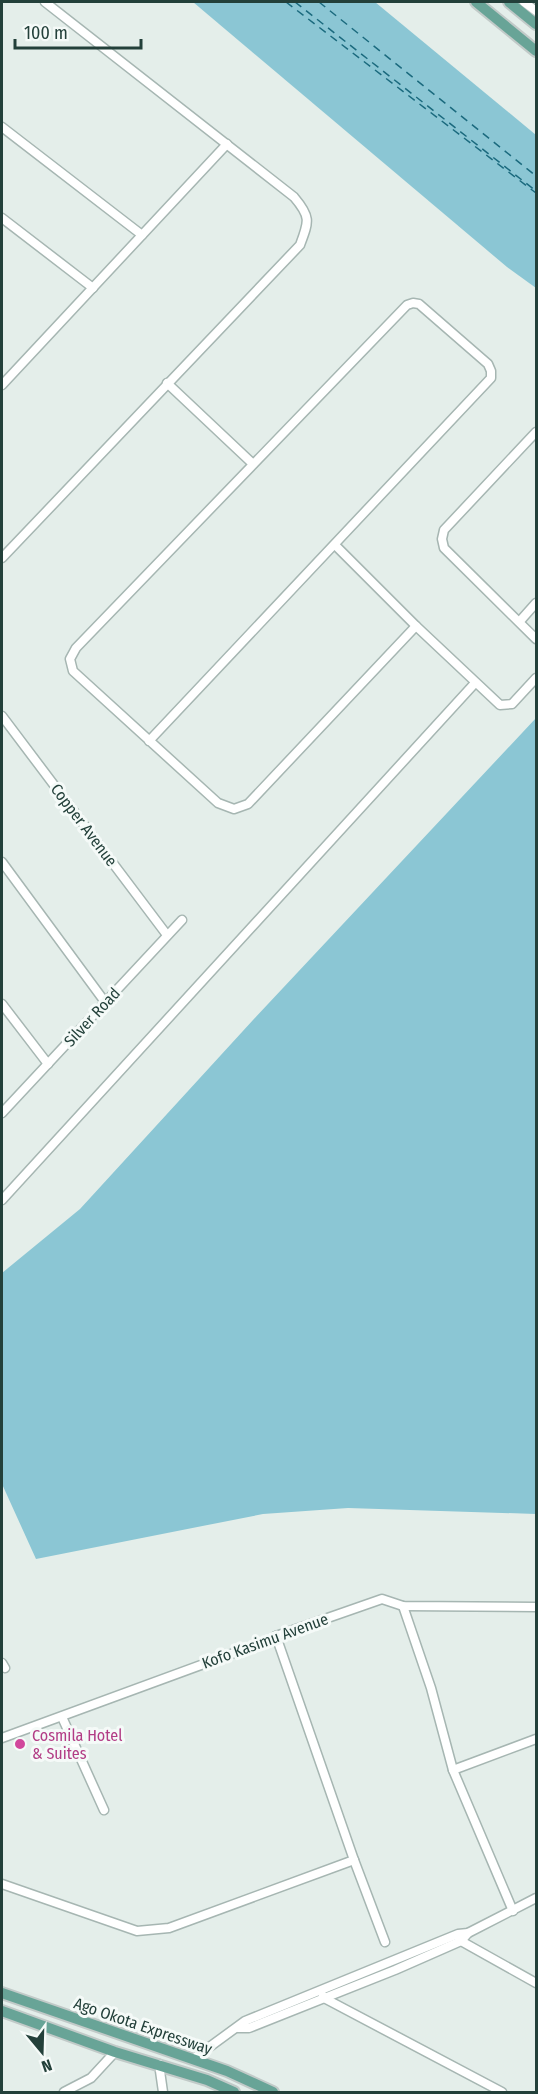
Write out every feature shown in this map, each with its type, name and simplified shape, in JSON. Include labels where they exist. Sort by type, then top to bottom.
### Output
[{"type":"main road","points":[[476,2],[537,51]]},
{"type":"main road","points":[[508,2],[537,24]]},
{"type":"main road","name":"Ago Okota Expressway","points":[[2,1993],[227,2071],[273,2092]]},
{"type":"main road","name":"Ago Okota Expressway","points":[[2,2011],[115,2052],[207,2080],[234,2092]]},
{"type":"street","points":[[2,558],[300,245],[308,226],[306,210],[294,197],[45,2]]},
{"type":"street","points":[[525,2],[537,11]]},
{"type":"street","points":[[2,127],[142,235]]},
{"type":"street","points":[[2,385],[226,144]]},
{"type":"street","points":[[2,218],[93,288]]},
{"type":"street","points":[[149,741],[491,378],[488,364],[419,304],[413,303],[406,305],[76,648],[70,659],[73,671],[149,741],[218,803],[234,809],[248,804],[416,626]]},
{"type":"street","points":[[167,383],[253,464]]},
{"type":"street","points":[[537,432],[444,530],[442,539],[444,548],[537,639]]},
{"type":"street","points":[[335,544],[416,626],[500,705],[512,704],[537,678]]},
{"type":"street","points":[[520,621],[537,603]]},
{"type":"street","points":[[2,1200],[475,683]]},
{"type":"street","name":"Copper Avenue","points":[[2,716],[167,935]]},
{"type":"street","points":[[2,862],[105,1002]]},
{"type":"street","name":"Silver Road","points":[[2,1113],[182,920]]},
{"type":"street","points":[[2,1004],[48,1064]]},
{"type":"street","name":"Kofo Kasimu Avenue","points":[[2,1738],[382,1599],[403,1606],[537,1606]]},
{"type":"street","points":[[403,1606],[431,1688],[453,1770],[513,1911]]},
{"type":"street","points":[[276,1636],[385,1942]]},
{"type":"street","points":[[62,1717],[104,1810]]},
{"type":"street","points":[[453,1770],[537,1739]]},
{"type":"street","points":[[2,1884],[136,1931],[169,1928],[354,1860]]},
{"type":"street","points":[[193,2059],[238,2028],[249,2028],[460,1937],[537,1898]]},
{"type":"street","points":[[460,1937],[537,1983]]},
{"type":"street","points":[[322,1995],[502,2092]]},
{"type":"street","points":[[64,2092],[91,2078],[115,2052]]},
{"type":"street","points":[[159,2064],[163,2092]]},
{"type":"water","points":[[193,2],[375,2],[536,135],[536,288],[507,267]]},
{"type":"water","points":[[536,718],[536,1514],[348,1508],[263,1514],[36,1559],[2,1484],[2,1273],[80,1209],[253,1020]]},
{"type":"ferry route","points":[[286,2],[536,193]]},
{"type":"ferry route","points":[[295,2],[536,191]]},
{"type":"ferry route","points":[[319,2],[536,176]]},
{"type":"place","name":"Cosmila Hotel & Suites","points":[[20,1744]]}]
